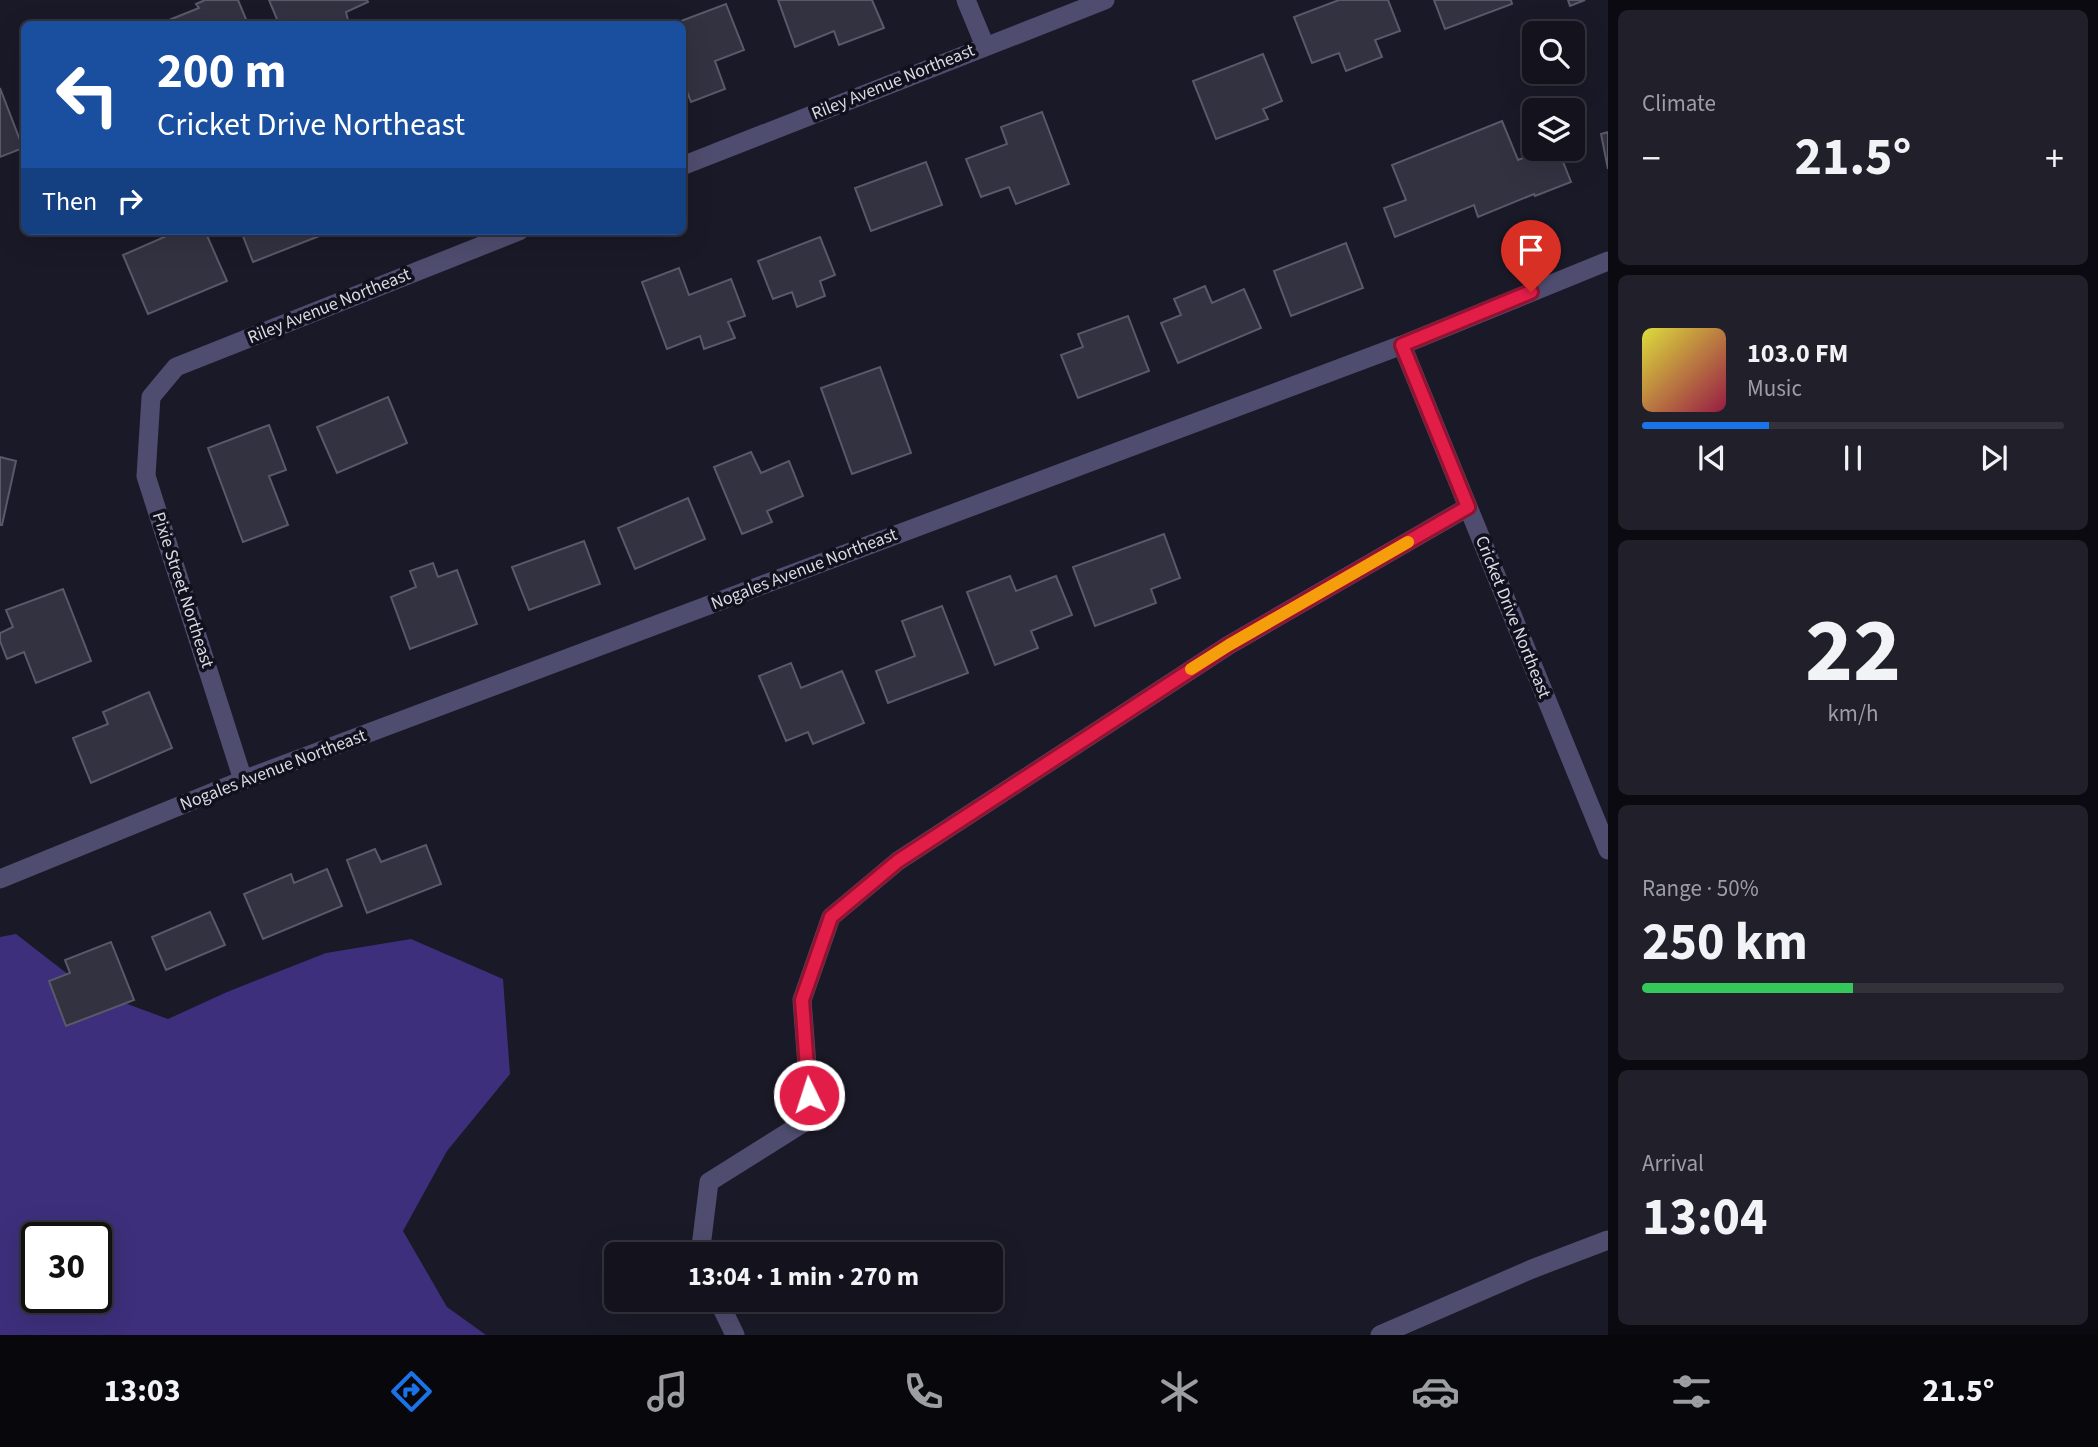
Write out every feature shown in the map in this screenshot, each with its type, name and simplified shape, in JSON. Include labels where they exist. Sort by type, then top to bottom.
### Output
[{"type":"street","points":[[967,0],[985,46]]},
{"type":"street","name":"Riley Avenue Northeast","points":[[686,164],[1105,0]]},
{"type":"street","name":"Riley Avenue Northeast","points":[[151,397],[176,367],[509,235]]},
{"type":"street","name":"Nogales Avenue Northeast","points":[[0,879],[243,780],[1402,345],[1608,261]]},
{"type":"street","name":"Cricket Drive Northeast","points":[[1402,345],[1608,850]]},
{"type":"street","name":"Pixie Street Northeast","points":[[151,397],[146,476],[243,780]]},
{"type":"street","points":[[702,1242],[709,1182],[811,1118],[802,1000],[831,917],[898,861],[1229,645],[1468,507]]},
{"type":"street","points":[[1380,1335],[1532,1269],[1608,1240]]},
{"type":"street","points":[[724,1312],[735,1335]]},
{"type":"shaded area","points":[[16,934],[87,989],[168,1019],[227,992],[326,953],[411,939],[503,979],[510,1074],[447,1151],[403,1231],[447,1307],[486,1335],[0,1335],[0,937]]},
{"type":"building","points":[[205,0],[238,0],[247,21],[166,21],[199,8],[196,4]]},
{"type":"building","points":[[269,0],[368,2],[346,12],[348,21],[278,21]]},
{"type":"building","points":[[778,0],[872,0],[884,28],[839,45],[834,31],[795,47]]},
{"type":"building","points":[[1339,0],[1388,0],[1400,31],[1375,40],[1382,57],[1346,71],[1339,53],[1312,63],[1294,17]]},
{"type":"building","points":[[1434,0],[1511,0],[1512,4],[1445,29]]},
{"type":"building","points":[[1568,0],[1585,0],[1570,6]]},
{"type":"building","points":[[726,4],[744,50],[715,61],[725,89],[691,102],[686,89],[686,21],[681,21]]},
{"type":"building","points":[[1263,54],[1282,101],[1263,109],[1268,119],[1216,139],[1193,81]]},
{"type":"building","points":[[0,88],[21,149],[0,157]]},
{"type":"building","points":[[1042,112],[1069,184],[1016,204],[1009,187],[981,197],[966,159],[1007,144],[1001,127]]},
{"type":"building","points":[[1502,121],[1518,160],[1563,161],[1571,182],[1478,217],[1474,205],[1395,237],[1384,208],[1406,200],[1392,165]]},
{"type":"building","points":[[1608,132],[1608,169],[1601,134]]},
{"type":"building","points":[[926,162],[942,205],[871,231],[855,188]]},
{"type":"building","points":[[169,235],[207,235],[227,281],[148,314],[123,255]]},
{"type":"building","points":[[243,235],[322,235],[253,262]]},
{"type":"building","points":[[820,237],[835,275],[820,281],[825,296],[797,307],[792,292],[773,299],[758,261]]},
{"type":"building","points":[[1346,243],[1363,288],[1291,316],[1274,271]]},
{"type":"building","points":[[679,268],[689,295],[731,279],[745,316],[728,322],[735,338],[704,349],[700,336],[667,349],[642,282]]},
{"type":"building","points":[[1205,286],[1212,303],[1244,289],[1261,328],[1178,363],[1161,323],[1181,315],[1174,299]]},
{"type":"building","points":[[1128,316],[1149,371],[1078,398],[1061,355],[1083,347],[1078,334]]},
{"type":"building","points":[[880,367],[911,453],[852,474],[821,388]]},
{"type":"building","points":[[388,397],[407,443],[337,473],[317,427]]},
{"type":"building","points":[[269,425],[286,470],[269,476],[288,525],[243,542],[208,448]]},
{"type":"building","points":[[751,452],[761,473],[789,461],[803,496],[767,511],[772,522],[742,534],[714,467]]},
{"type":"building","points":[[0,457],[16,461],[2,525],[0,525]]},
{"type":"building","points":[[688,498],[705,539],[635,569],[618,528]]},
{"type":"building","points":[[1164,534],[1180,578],[1151,589],[1156,603],[1095,626],[1073,567]]},
{"type":"building","points":[[584,541],[600,584],[529,610],[512,567]]},
{"type":"building","points":[[433,563],[438,577],[457,570],[477,624],[410,649],[391,597],[416,587],[410,571]]},
{"type":"building","points":[[1010,576],[1016,591],[1056,576],[1072,615],[1031,631],[1038,648],[995,665],[967,592]]},
{"type":"building","points":[[63,589],[91,661],[36,683],[24,652],[7,659],[0,633],[13,627],[6,610]]},
{"type":"building","points":[[942,606],[968,673],[888,703],[876,671],[915,656],[902,621]]},
{"type":"building","points":[[791,663],[801,688],[842,671],[864,723],[813,744],[808,732],[786,741],[759,676]]},
{"type":"building","points":[[149,692],[172,748],[91,783],[73,738],[108,724],[103,712]]},
{"type":"building","points":[[426,845],[441,884],[367,913],[347,860],[375,849],[381,862]]},
{"type":"building","points":[[327,869],[342,906],[263,939],[244,894],[291,874],[294,883]]},
{"type":"building","points":[[210,912],[225,945],[166,970],[152,937]]},
{"type":"building","points":[[111,942],[134,1000],[66,1026],[49,981],[70,973],[65,960]]},
{"type":"slow traffic","points":[[1191,669],[1408,542]]},
{"type":"route","points":[[809,1095],[802,1000],[831,917],[898,861],[1229,645],[1468,507],[1402,345],[1531,292]]}]
